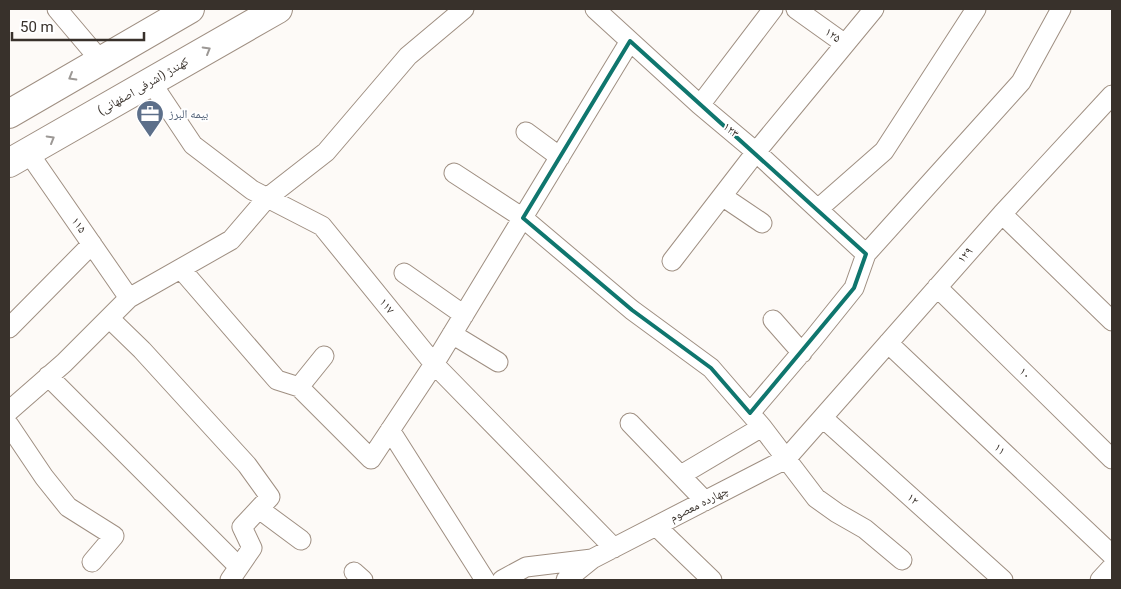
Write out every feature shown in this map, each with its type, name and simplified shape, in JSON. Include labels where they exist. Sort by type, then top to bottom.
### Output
[{"type":"main road","points":[[9,114],[190,9]]},
{"type":"main road","name":"کهندژ (اشرفی اصفهانی)","points":[[18,158],[278,9]]},
{"type":"street","points":[[57,9],[101,60]]},
{"type":"street","points":[[9,411],[129,298],[231,240],[267,198],[326,152],[408,56],[464,9]]},
{"type":"street","points":[[700,105],[773,9]]},
{"type":"street","name":"۱۲۵","points":[[796,9],[845,44]]},
{"type":"street","points":[[672,261],[756,152],[874,9]]},
{"type":"street","points":[[818,209],[884,151],[976,9]]},
{"type":"street","points":[[681,475],[756,420],[802,353],[854,288],[866,254],[1021,82],[1061,9]]},
{"type":"street","name":"۱۲۳","points":[[606,13],[630,41],[700,105],[756,152],[866,254]]},
{"type":"street","points":[[181,269],[277,380],[299,387],[371,459],[434,364],[630,41]]},
{"type":"street","name":"۱۱۷","points":[[151,82],[193,145],[252,190],[322,226],[434,364],[614,548]]},
{"type":"street","name":"۱۲۹","points":[[822,418],[1002,214],[1112,95]]},
{"type":"street","points":[[526,132],[560,157]]},
{"type":"street","name":"۱۱۵","points":[[18,158],[92,244],[129,298]]},
{"type":"street","points":[[454,173],[522,218],[632,310],[711,368],[756,420],[816,498],[837,514],[865,529],[902,560]]},
{"type":"street","points":[[722,196],[762,223]]},
{"type":"street","points":[[1002,214],[1110,315]]},
{"type":"street","points":[[9,328],[92,244]]},
{"type":"street","points":[[404,274],[464,315]]},
{"type":"street","name":"۱۰","points":[[937,287],[1112,459]]},
{"type":"street","points":[[48,376],[234,574],[252,548],[242,527],[270,497],[247,465],[142,350],[109,318]]},
{"type":"street","points":[[773,320],[802,353]]},
{"type":"street","points":[[452,334],[498,362]]},
{"type":"street","name":"۱۱","points":[[888,343],[1112,555]]},
{"type":"street","points":[[299,387],[324,356]]},
{"type":"street","name":"چهارده معصوم","points":[[570,579],[592,559],[786,459],[822,418]]},
{"type":"street","name":"۱۲","points":[[822,418],[1003,580]]},
{"type":"street","points":[[630,422],[705,501]]},
{"type":"street","points":[[9,425],[68,507],[114,536],[92,562]]},
{"type":"street","points":[[390,430],[486,580]]},
{"type":"street","points":[[259,509],[301,540]]},
{"type":"street","points":[[656,526],[712,580]]},
{"type":"street","points":[[502,580],[526,567],[592,559]]},
{"type":"street","points":[[1100,580],[1112,567]]},
{"type":"highlighted area","points":[[630,41],[866,254],[854,288],[750,413],[711,368],[632,310],[523,218]]},
{"type":"place","name":"بیمه البرز","points":[[150,138]]}]
